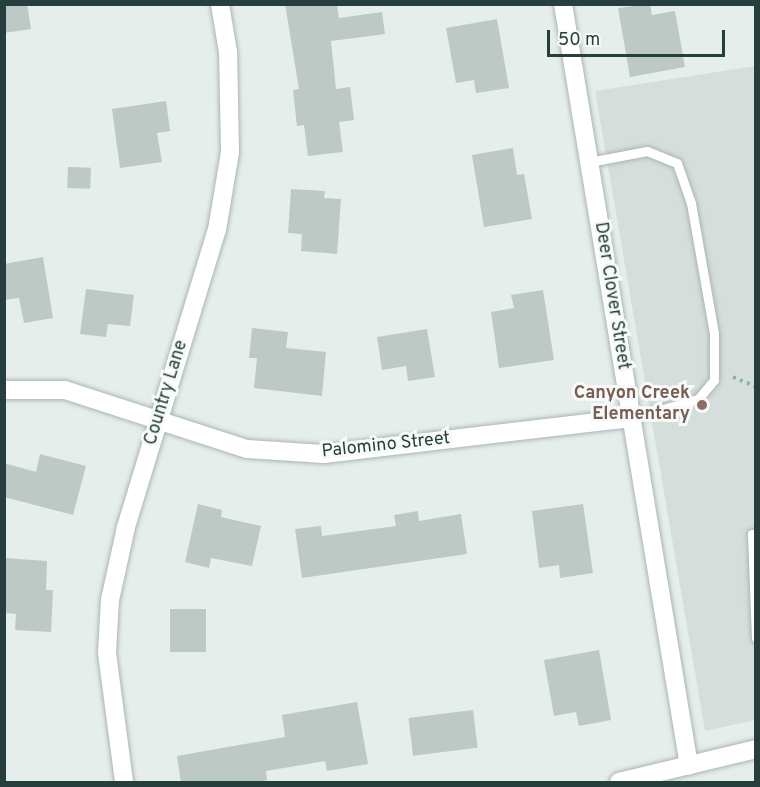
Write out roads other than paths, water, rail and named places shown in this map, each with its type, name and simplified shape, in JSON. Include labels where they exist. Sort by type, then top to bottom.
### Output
[{"type":"street","name":"Country Lane","points":[[124,783],[107,653],[110,600],[126,527],[217,230],[230,152],[228,52],[220,4]]},
{"type":"street","name":"Deer Clover Street","points":[[563,4],[689,766]]},
{"type":"street","name":"Palomino Street","points":[[4,390],[65,390],[247,450],[324,454],[631,418]]},
{"type":"street","points":[[619,783],[756,749]]},
{"type":"lane","points":[[589,162],[647,151],[676,163],[691,203],[710,312],[717,368],[714,380],[691,403],[631,418]]},
{"type":"lane","points":[[756,534],[752,534],[756,638]]},
{"type":"place","name":"Canyon Creek Elementary","points":[[702,405]]}]
